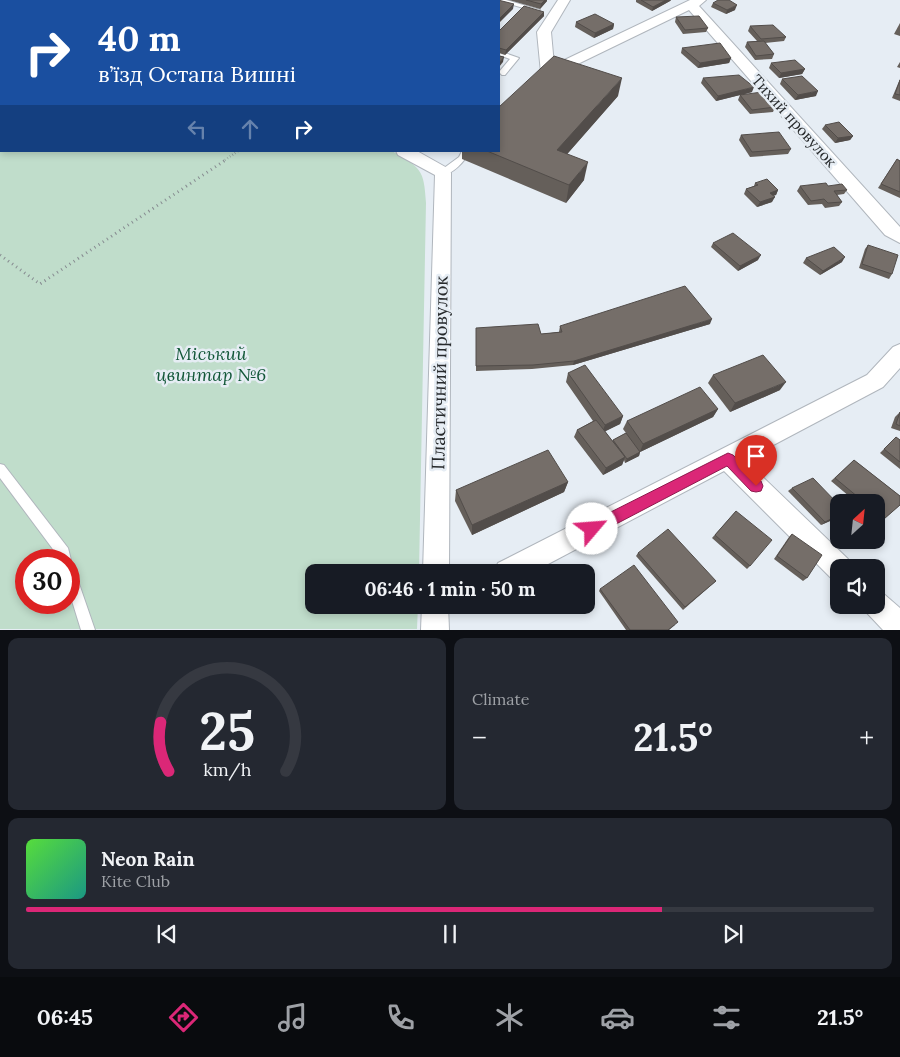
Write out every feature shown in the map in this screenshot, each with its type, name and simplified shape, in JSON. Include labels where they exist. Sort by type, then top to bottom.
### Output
[{"type":"street","points":[[564,0],[544,32],[544,76],[695,2]]},
{"type":"street","name":"Тихий провулок","points":[[695,2],[891,230],[900,236]]},
{"type":"street","points":[[406,152],[443,173]]},
{"type":"street","name":"Пластичний провулок","points":[[436,564],[443,173]]},
{"type":"street","points":[[523,564],[875,381],[900,353]]},
{"type":"street","points":[[728,459],[830,559]]},
{"type":"street","points":[[885,613],[900,627]]},
{"type":"lane","points":[[500,0],[538,11]]},
{"type":"lane","points":[[519,14],[525,7]]},
{"type":"lane","points":[[500,53],[515,58],[502,73]]},
{"type":"lane","points":[[443,173],[462,159],[466,152]]},
{"type":"lane","points":[[0,469],[59,549]]},
{"type":"lane","points":[[80,606],[88,630]]},
{"type":"path","points":[[0,255],[40,284],[237,152]]},
{"type":"green space","name":"Міський цвинтар №6","points":[[0,152],[394,152],[415,166],[422,176],[426,203],[419,564],[305,564],[305,614],[418,614],[417,629],[0,629]]},
{"type":"building","points":[[500,0],[514,4],[500,18]]},
{"type":"building","points":[[526,0],[545,0],[541,4]]},
{"type":"building","points":[[641,0],[666,0],[653,7]]},
{"type":"building","points":[[718,0],[729,0],[737,5],[727,10],[713,3]]},
{"type":"building","points":[[524,6],[544,12],[506,50],[500,48],[500,30]]},
{"type":"building","points":[[595,14],[614,24],[595,33],[576,22]]},
{"type":"building","points":[[699,16],[708,28],[685,30],[676,17]]},
{"type":"building","points":[[773,25],[786,37],[761,39],[750,26]]},
{"type":"building","points":[[764,41],[774,54],[756,56],[747,42]]},
{"type":"building","points":[[720,43],[731,58],[700,63],[682,48]]},
{"type":"building","points":[[554,56],[622,78],[557,150],[588,162],[569,185],[489,152],[500,152],[500,106]]},
{"type":"building","points":[[795,60],[805,69],[781,73],[771,63]]},
{"type":"building","points":[[739,75],[754,87],[718,96],[703,78]]},
{"type":"building","points":[[802,76],[818,91],[798,95],[782,79]]},
{"type":"building","points":[[900,80],[900,95],[895,94]]},
{"type":"building","points":[[762,92],[775,107],[752,110],[740,95]]},
{"type":"building","points":[[839,122],[853,136],[838,138],[825,125]]},
{"type":"building","points":[[779,132],[791,149],[752,152],[741,135]]},
{"type":"building","points":[[897,159],[900,161],[900,192],[881,184]]},
{"type":"building","points":[[767,179],[778,190],[770,193],[775,197],[760,202],[746,189],[758,185],[755,183]]},
{"type":"building","points":[[826,183],[828,186],[842,184],[847,190],[834,191],[842,202],[828,203],[824,199],[811,201],[800,186]]},
{"type":"building","points":[[733,233],[761,255],[740,266],[713,243]]},
{"type":"building","points":[[868,245],[898,255],[892,274],[862,264]]},
{"type":"building","points":[[834,247],[845,257],[823,271],[806,258]]},
{"type":"building","points":[[685,286],[712,319],[574,361],[533,365],[476,366],[476,328],[538,324],[541,334],[562,332],[560,326]]},
{"type":"building","points":[[763,355],[786,382],[735,403],[713,375]]},
{"type":"building","points":[[585,365],[623,416],[605,425],[568,373]]},
{"type":"building","points":[[700,387],[718,409],[643,444],[627,421]]},
{"type":"building","points":[[900,412],[900,426],[896,424]]},
{"type":"building","points":[[596,420],[625,457],[606,468],[577,430]]},
{"type":"building","points":[[626,433],[640,452],[627,459],[613,440]]},
{"type":"building","points":[[896,437],[900,440],[900,462],[884,449]]},
{"type":"building","points":[[548,450],[568,482],[472,525],[456,490]]},
{"type":"building","points":[[854,460],[900,496],[900,505],[885,518],[885,494],[854,494],[835,478]]},
{"type":"building","points":[[813,478],[830,496],[830,520],[825,522],[792,488]]},
{"type":"building","points":[[736,511],[772,540],[750,566],[715,535]]},
{"type":"building","points":[[668,529],[716,581],[685,607],[638,553]]},
{"type":"building","points":[[792,534],[822,555],[807,578],[777,556]]},
{"type":"building","points":[[634,565],[678,622],[668,630],[630,630],[600,589]]},
{"type":"route","points":[[592,529],[728,459],[756,486]]}]
